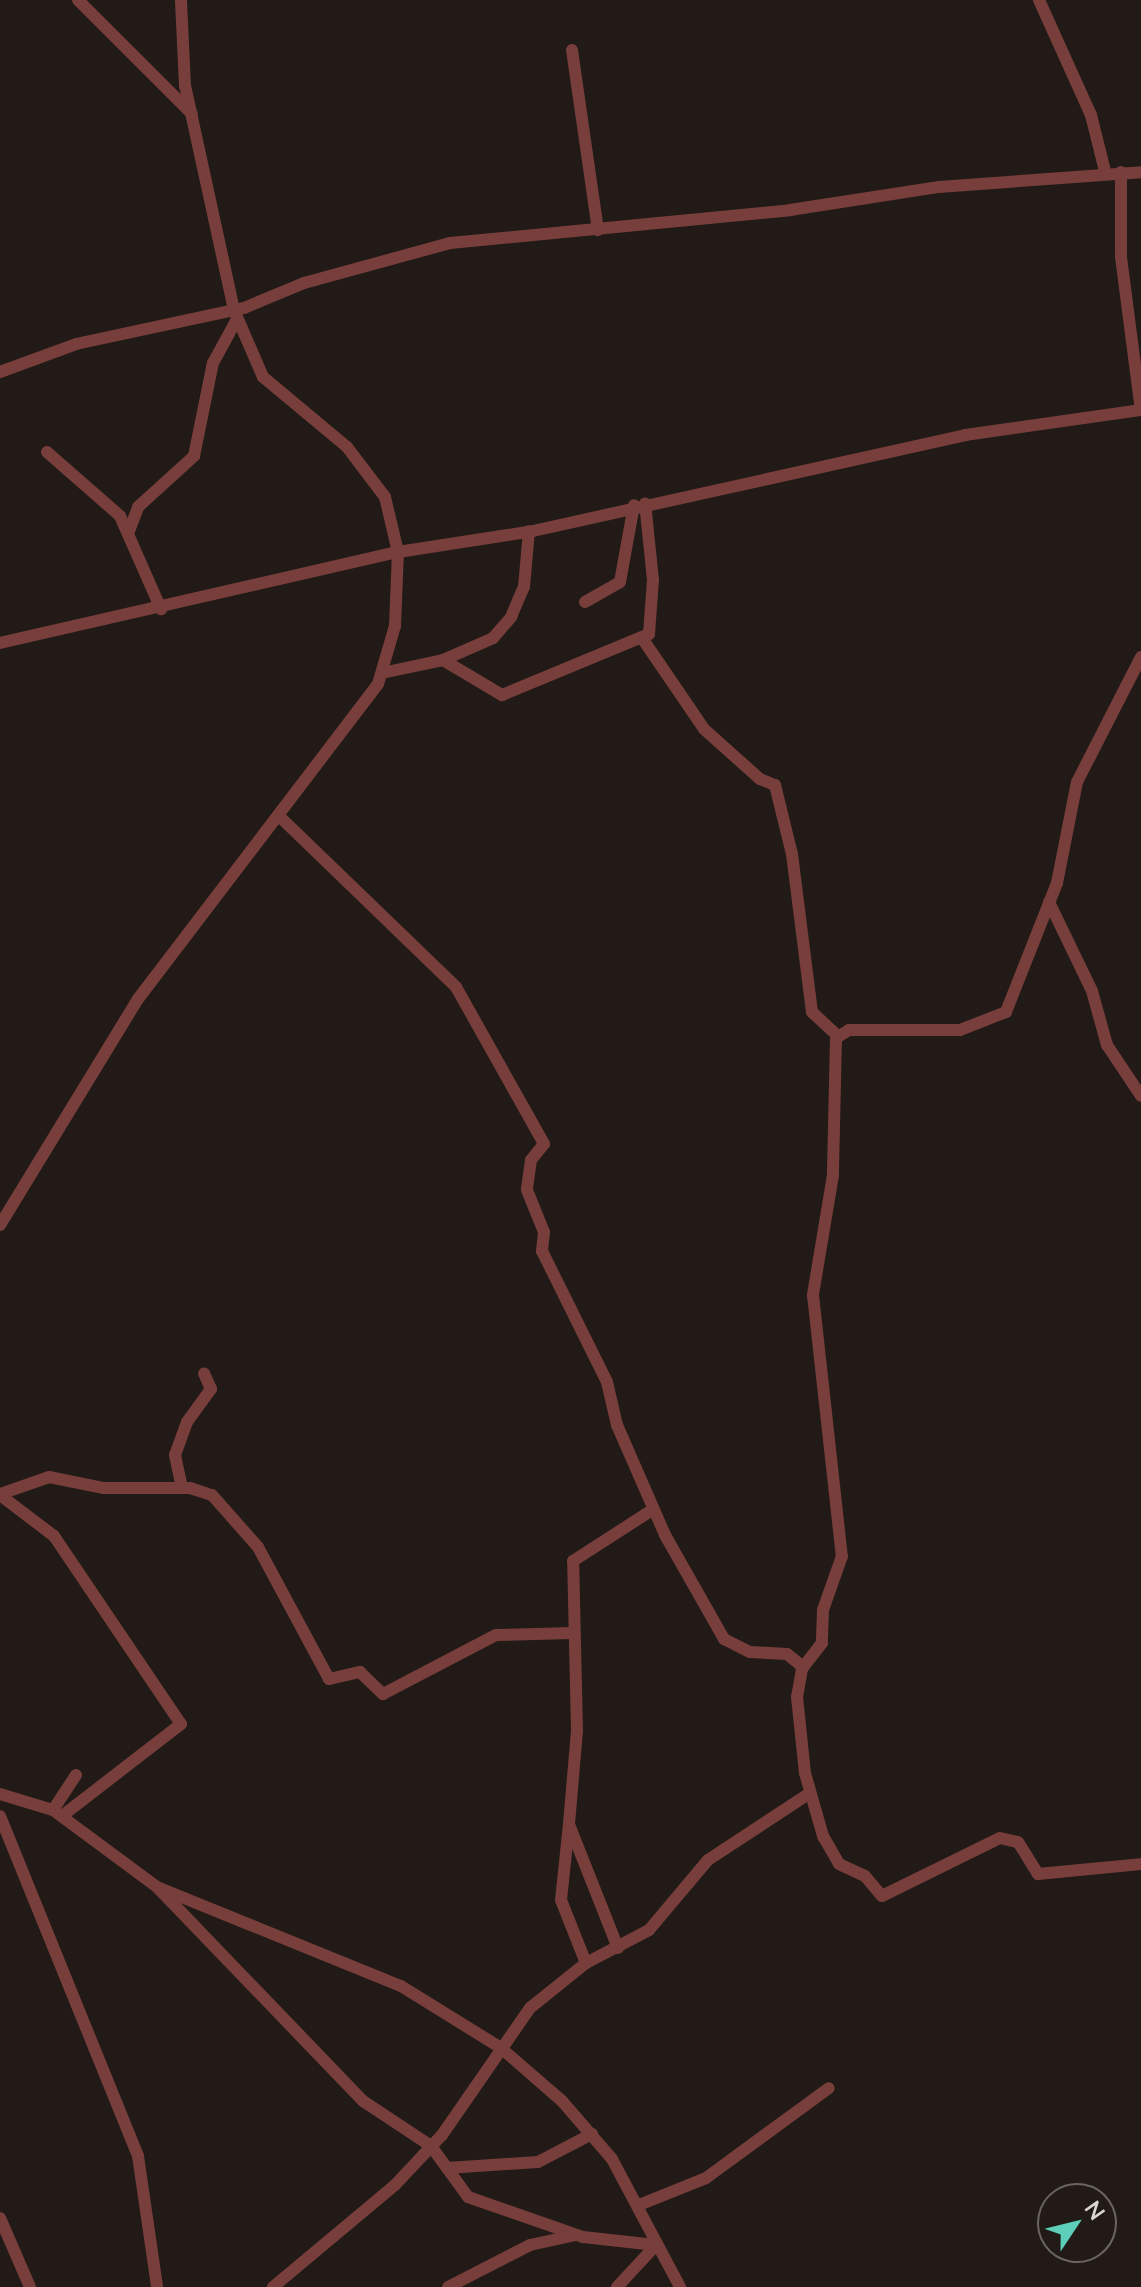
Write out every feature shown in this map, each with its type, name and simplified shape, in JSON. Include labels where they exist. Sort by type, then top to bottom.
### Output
[{"type":"street","points":[[78,0],[192,114]]},
{"type":"street","points":[[0,1225],[138,999],[279,816],[382,673],[395,626],[398,552],[391,509],[370,474],[347,447],[263,377],[236,314],[179,41],[181,0]]},
{"type":"street","points":[[1039,0],[1091,115],[1105,171]]},
{"type":"street","points":[[572,50],[598,230]]},
{"type":"street","points":[[0,372],[76,344],[236,314],[426,248],[1105,171],[1141,172]]},
{"type":"street","points":[[0,643],[161,609],[398,552],[529,531],[639,504],[965,435],[1141,410],[1121,257],[1121,172]]},
{"type":"street","points":[[129,531],[138,507],[194,456],[213,363],[236,314]]},
{"type":"street","points":[[47,452],[116,510],[129,531],[161,609]]},
{"type":"street","points":[[585,602],[620,582],[639,504]]},
{"type":"street","points":[[443,660],[502,695],[642,638],[652,626],[654,604],[639,504]]},
{"type":"street","points":[[382,673],[443,660],[493,638],[511,617],[528,570],[529,531]]},
{"type":"street","points":[[642,638],[704,729],[760,779],[775,785],[792,854],[811,1008],[837,1035],[833,1175],[813,1295],[842,1556],[823,1610],[822,1643],[803,1667],[797,1697],[810,1793],[839,1864],[862,1874],[883,1896],[1000,1838],[1018,1842],[1038,1874],[1141,1864]]},
{"type":"street","points":[[837,1035],[849,1030],[960,1030],[1001,1018],[1049,902],[1077,782],[1141,657]]},
{"type":"street","points":[[279,816],[349,890],[448,976],[542,1140],[543,1148],[531,1160],[527,1190],[544,1232],[542,1251],[607,1382],[617,1425],[652,1510],[724,1639],[750,1652],[787,1654],[803,1667]]},
{"type":"street","points":[[1049,902],[1092,991],[1107,1045],[1141,1096]]},
{"type":"street","points":[[182,1488],[175,1455],[187,1422],[211,1389],[204,1373]]},
{"type":"street","points":[[0,1494],[49,1477],[121,1490],[182,1488],[212,1495],[237,1519],[332,1681],[360,1672],[385,1694],[496,1635],[571,1633]]},
{"type":"street","points":[[0,1494],[54,1536],[181,1724],[58,1813]]},
{"type":"street","points":[[586,1963],[561,1900],[577,1731],[571,1633],[574,1558],[652,1510]]},
{"type":"street","points":[[58,1813],[76,1775]]},
{"type":"street","points":[[273,2287],[395,2185],[431,2146],[530,2008],[586,1963],[618,1948],[662,1919],[708,1860],[810,1793]]},
{"type":"street","points":[[0,1794],[58,1813],[157,1887],[363,2101],[431,2146],[473,2200],[577,2235],[656,2245]]},
{"type":"street","points":[[0,1816],[138,2156],[157,2287]]},
{"type":"street","points":[[569,1824],[618,1948]]},
{"type":"street","points":[[157,1887],[401,1986],[501,2048],[592,2134],[639,2205],[656,2245],[680,2287]]},
{"type":"street","points":[[639,2205],[706,2178],[829,2088]]},
{"type":"street","points":[[447,2168],[538,2162],[592,2134]]},
{"type":"street","points":[[0,2218],[30,2287]]},
{"type":"street","points":[[448,2287],[530,2245],[577,2235]]},
{"type":"street","points":[[617,2287],[656,2245]]}]
